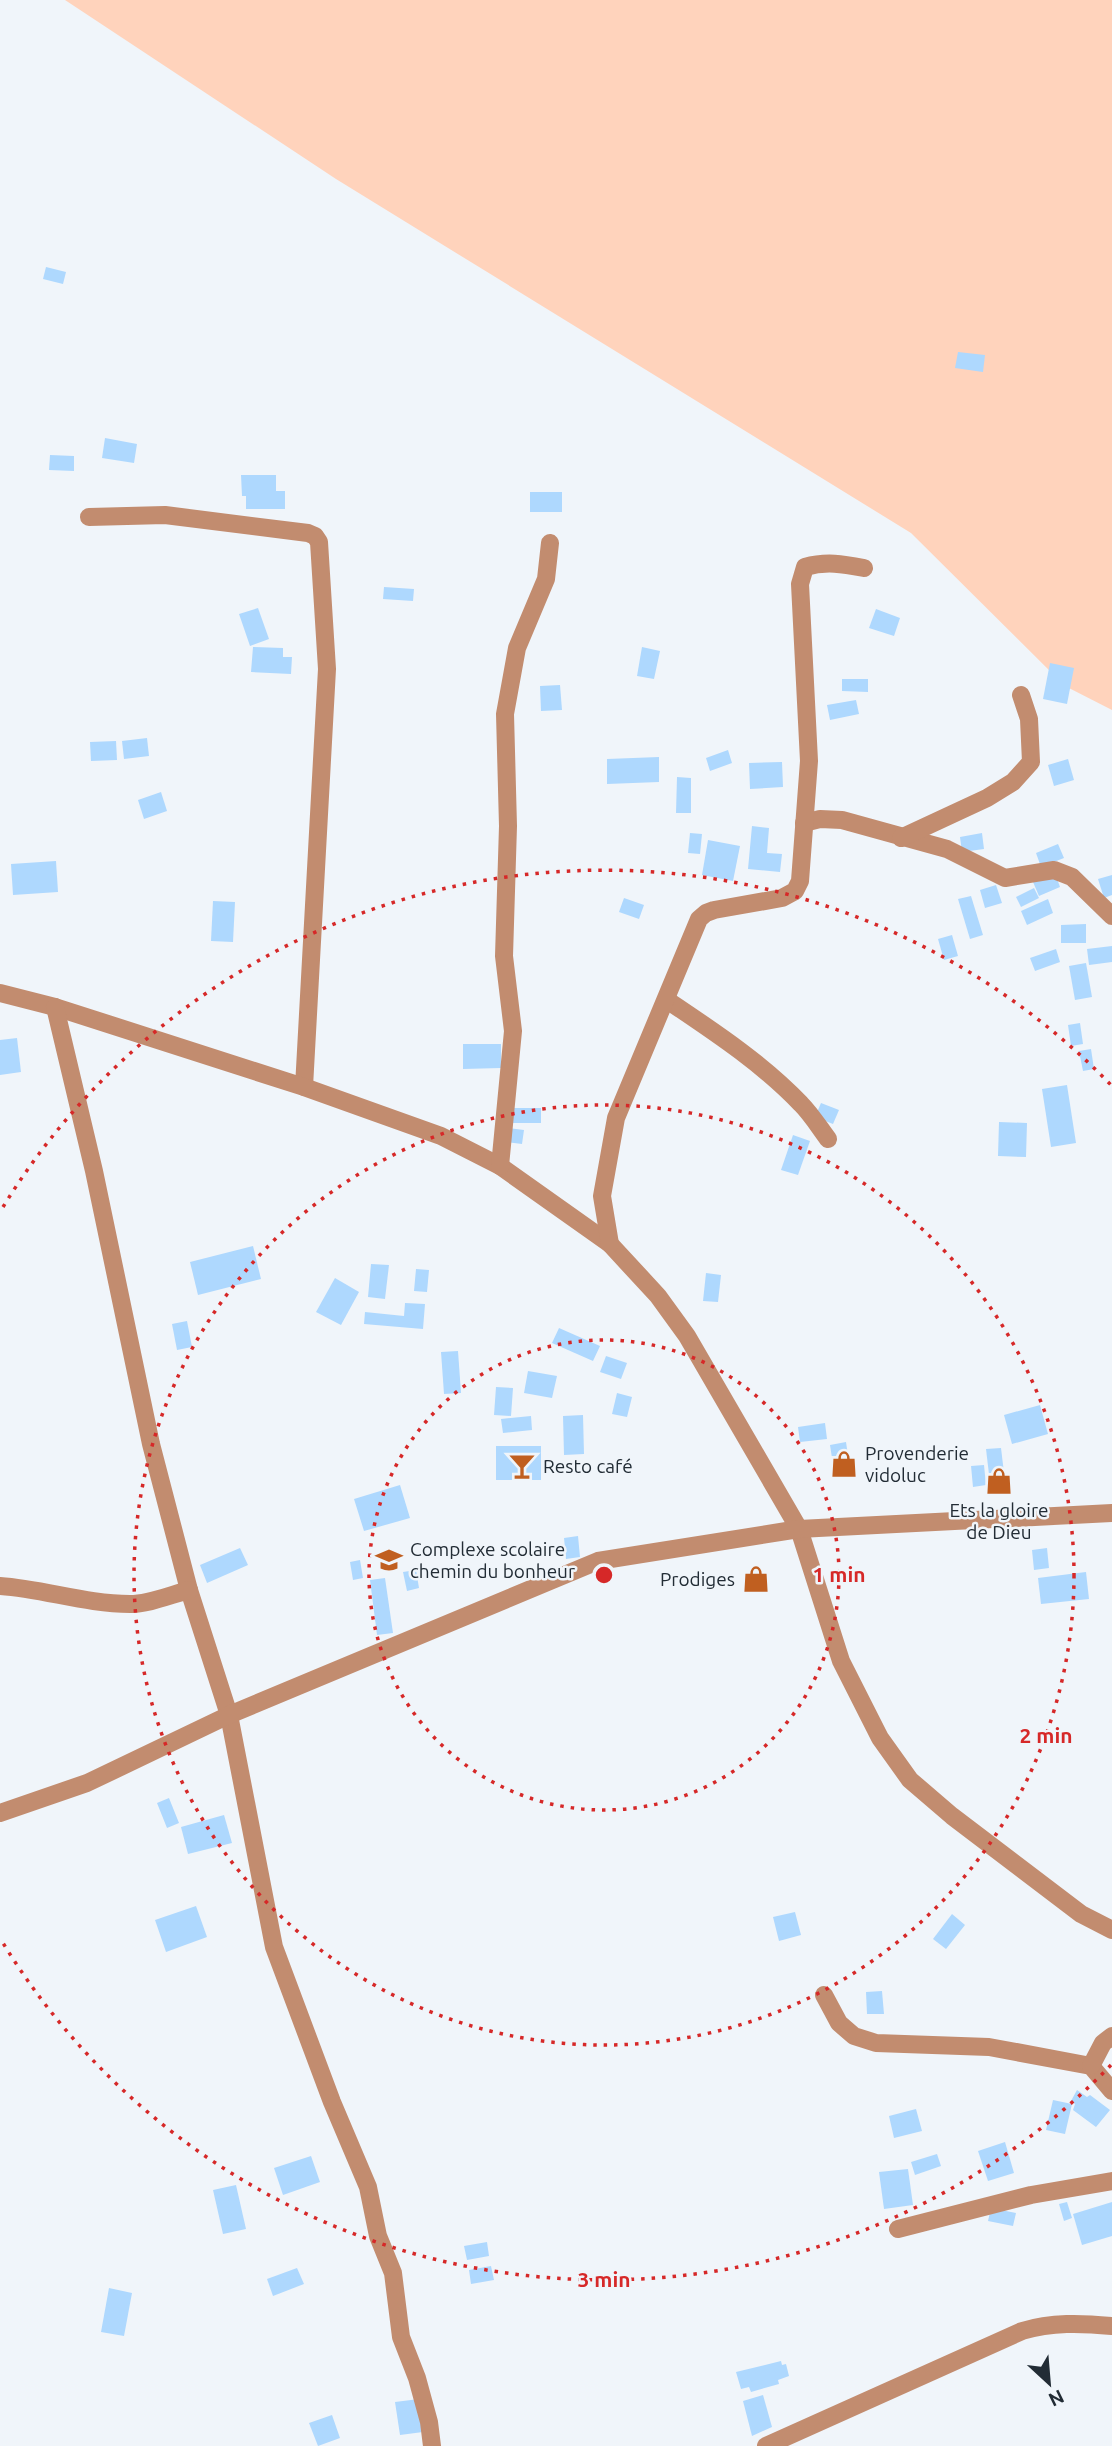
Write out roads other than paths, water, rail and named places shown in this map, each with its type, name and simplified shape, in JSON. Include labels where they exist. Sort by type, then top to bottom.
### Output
[{"type":"street","points":[[89,517],[165,515],[308,533],[316,536],[319,542],[327,669],[304,1087]]},
{"type":"street","points":[[500,1166],[513,1031],[504,956],[508,826],[505,714],[517,648],[546,579],[550,543]]},
{"type":"street","points":[[610,1244],[602,1196],[616,1118],[699,919],[706,913],[782,898],[794,891],[800,881],[809,761],[800,584],[805,567],[836,562],[864,568]]},
{"type":"street","points":[[901,838],[986,799],[1013,782],[1031,762],[1029,719],[1021,695]]},
{"type":"street","points":[[804,823],[820,819],[842,820],[947,849],[1005,878],[1054,870],[1072,877],[1112,916]]},
{"type":"street","points":[[0,993],[55,1007],[304,1087],[441,1136],[500,1166],[610,1244],[658,1296],[687,1336],[799,1529],[841,1661],[880,1738],[910,1780],[952,1816],[1081,1914],[1112,1930]]},
{"type":"street","points":[[667,1000],[723,1038],[764,1071],[802,1104],[828,1139]]},
{"type":"street","points":[[55,1007],[94,1171],[151,1444],[189,1591],[229,1714],[274,1947],[332,2102],[368,2187],[378,2236],[393,2273],[401,2337],[417,2378],[429,2422],[432,2446]]},
{"type":"street","points":[[0,1813],[87,1783],[229,1714],[598,1561],[799,1529],[1112,1513]]},
{"type":"street","points":[[0,1586],[27,1588],[92,1601],[134,1604],[189,1591]]},
{"type":"street","points":[[824,1995],[839,2023],[854,2036],[865,2040],[876,2043],[989,2047],[1091,2066],[1112,2091]]},
{"type":"street","points":[[1091,2066],[1103,2043],[1112,2036]]},
{"type":"street","points":[[898,2229],[1031,2195],[1112,2181]]},
{"type":"street","points":[[766,2446],[1045,2324],[1112,2326]]},
{"type":"place","name":"Provenderie vidoluc","points":[[844,1464]]},
{"type":"place","name":"Resto café","points":[[522,1466]]},
{"type":"place","name":"Ets la gloire de Dieu","points":[[999,1481]]},
{"type":"place","name":"Complexe scolaire chemin du bonheur","points":[[389,1560]]},
{"type":"place","name":"Prodiges","points":[[756,1579]]}]
